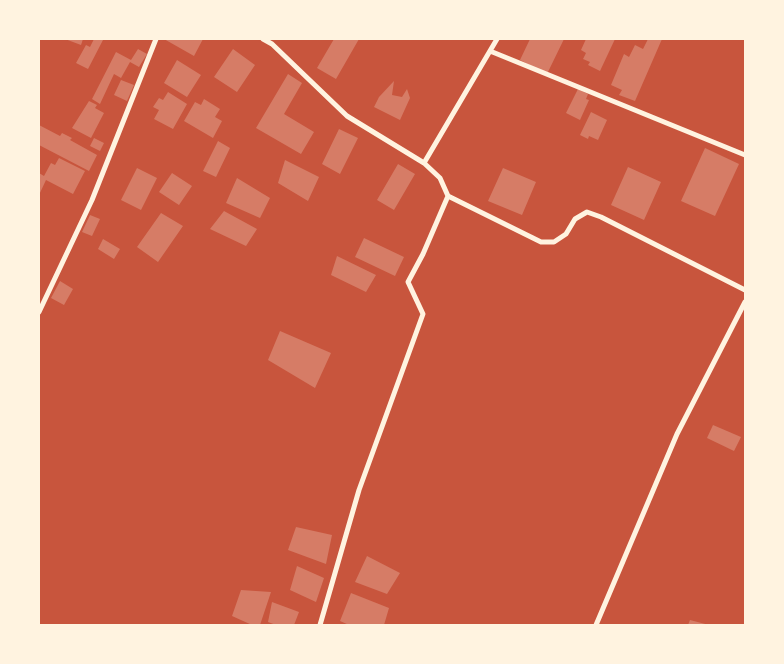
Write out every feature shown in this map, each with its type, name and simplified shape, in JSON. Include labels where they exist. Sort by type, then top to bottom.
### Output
[{"type":"street","points":[[39,312],[92,200],[156,39]]},
{"type":"street","points":[[263,39],[272,44],[347,116],[424,164],[440,178],[448,196],[541,242],[554,242],[566,234],[575,219],[586,212],[601,217],[745,290]]},
{"type":"street","points":[[424,164],[497,39]]},
{"type":"street","points":[[490,51],[745,155]]},
{"type":"street","points":[[320,625],[359,490],[423,314],[408,282],[424,254],[448,196]]},
{"type":"street","points":[[596,625],[677,434],[745,302]]},
{"type":"building","points":[[65,39],[83,39],[81,45]]},
{"type":"building","points":[[94,39],[103,40],[88,69],[76,63],[86,45],[90,47]]},
{"type":"building","points":[[164,39],[203,39],[194,56]]},
{"type":"building","points":[[334,39],[359,39],[336,79],[317,68]]},
{"type":"building","points":[[530,39],[564,39],[547,74],[520,60]]},
{"type":"building","points":[[586,39],[615,39],[600,71],[588,65],[590,62],[583,59],[586,53],[581,50]]},
{"type":"building","points":[[648,39],[662,39],[635,101],[619,95],[622,90],[611,85],[624,54],[629,57],[635,45],[643,49]]},
{"type":"building","points":[[138,49],[147,54],[139,67],[130,62],[121,78],[114,74],[100,104],[92,99],[116,52],[131,60]]},
{"type":"building","points":[[233,49],[255,65],[237,92],[214,77]]},
{"type":"building","points":[[177,60],[201,75],[187,97],[164,83]]},
{"type":"building","points":[[288,74],[302,83],[284,114],[314,132],[301,154],[256,128]]},
{"type":"building","points":[[121,80],[134,85],[127,101],[114,95]]},
{"type":"building","points":[[394,81],[392,95],[402,97],[407,89],[410,98],[400,120],[374,107],[379,97]]},
{"type":"building","points":[[578,89],[588,94],[586,99],[589,100],[580,120],[566,113]]},
{"type":"building","points":[[168,92],[187,104],[173,129],[154,119],[159,110],[153,107],[159,98],[163,100]]},
{"type":"building","points":[[204,99],[220,109],[215,117],[222,121],[213,138],[184,121],[195,102],[201,105]]},
{"type":"building","points":[[89,101],[97,105],[95,108],[104,113],[91,138],[72,128]]},
{"type":"building","points":[[591,112],[607,120],[598,140],[589,136],[588,139],[580,135]]},
{"type":"building","points":[[39,125],[60,136],[62,133],[72,138],[70,140],[97,155],[89,171],[39,145]]},
{"type":"building","points":[[339,129],[358,138],[340,174],[322,164]]},
{"type":"building","points":[[94,138],[104,143],[100,151],[90,146]]},
{"type":"building","points":[[218,141],[230,148],[216,177],[203,171]]},
{"type":"building","points":[[705,148],[739,164],[715,216],[681,201]]},
{"type":"building","points":[[59,158],[85,171],[73,194],[46,180],[39,195],[39,173],[44,176],[51,163],[55,165]]},
{"type":"building","points":[[285,160],[319,177],[308,201],[278,183]]},
{"type":"building","points":[[398,164],[415,174],[394,210],[377,200]]},
{"type":"building","points":[[628,167],[661,182],[644,220],[611,205]]},
{"type":"building","points":[[137,168],[157,178],[141,210],[121,200]]},
{"type":"building","points":[[503,168],[536,182],[522,215],[488,201]]},
{"type":"building","points":[[172,173],[192,186],[179,205],[159,192]]},
{"type":"building","points":[[237,178],[270,198],[260,218],[226,203]]},
{"type":"building","points":[[224,211],[257,229],[246,246],[210,229]]},
{"type":"building","points":[[161,213],[183,226],[158,262],[137,247]]},
{"type":"building","points":[[90,215],[100,219],[92,236],[82,232]]},
{"type":"building","points":[[364,238],[404,257],[395,276],[355,257]]},
{"type":"building","points":[[103,239],[120,249],[114,259],[98,249]]},
{"type":"building","points":[[337,256],[376,275],[366,292],[331,275]]},
{"type":"building","points":[[60,281],[73,289],[64,305],[51,298]]},
{"type":"building","points":[[280,331],[331,353],[315,388],[268,360]]},
{"type":"building","points":[[713,425],[741,437],[734,451],[707,438]]},
{"type":"building","points":[[296,527],[332,535],[326,564],[288,550]]},
{"type":"building","points":[[367,556],[400,573],[387,594],[355,582]]},
{"type":"building","points":[[297,566],[324,578],[316,602],[290,590]]},
{"type":"building","points":[[241,590],[271,592],[260,625],[252,625],[232,616]]},
{"type":"building","points":[[351,593],[389,608],[384,625],[349,625],[340,621]]},
{"type":"building","points":[[272,602],[299,612],[294,625],[276,625],[268,622]]},
{"type":"building","points":[[690,620],[709,625],[688,625]]}]
